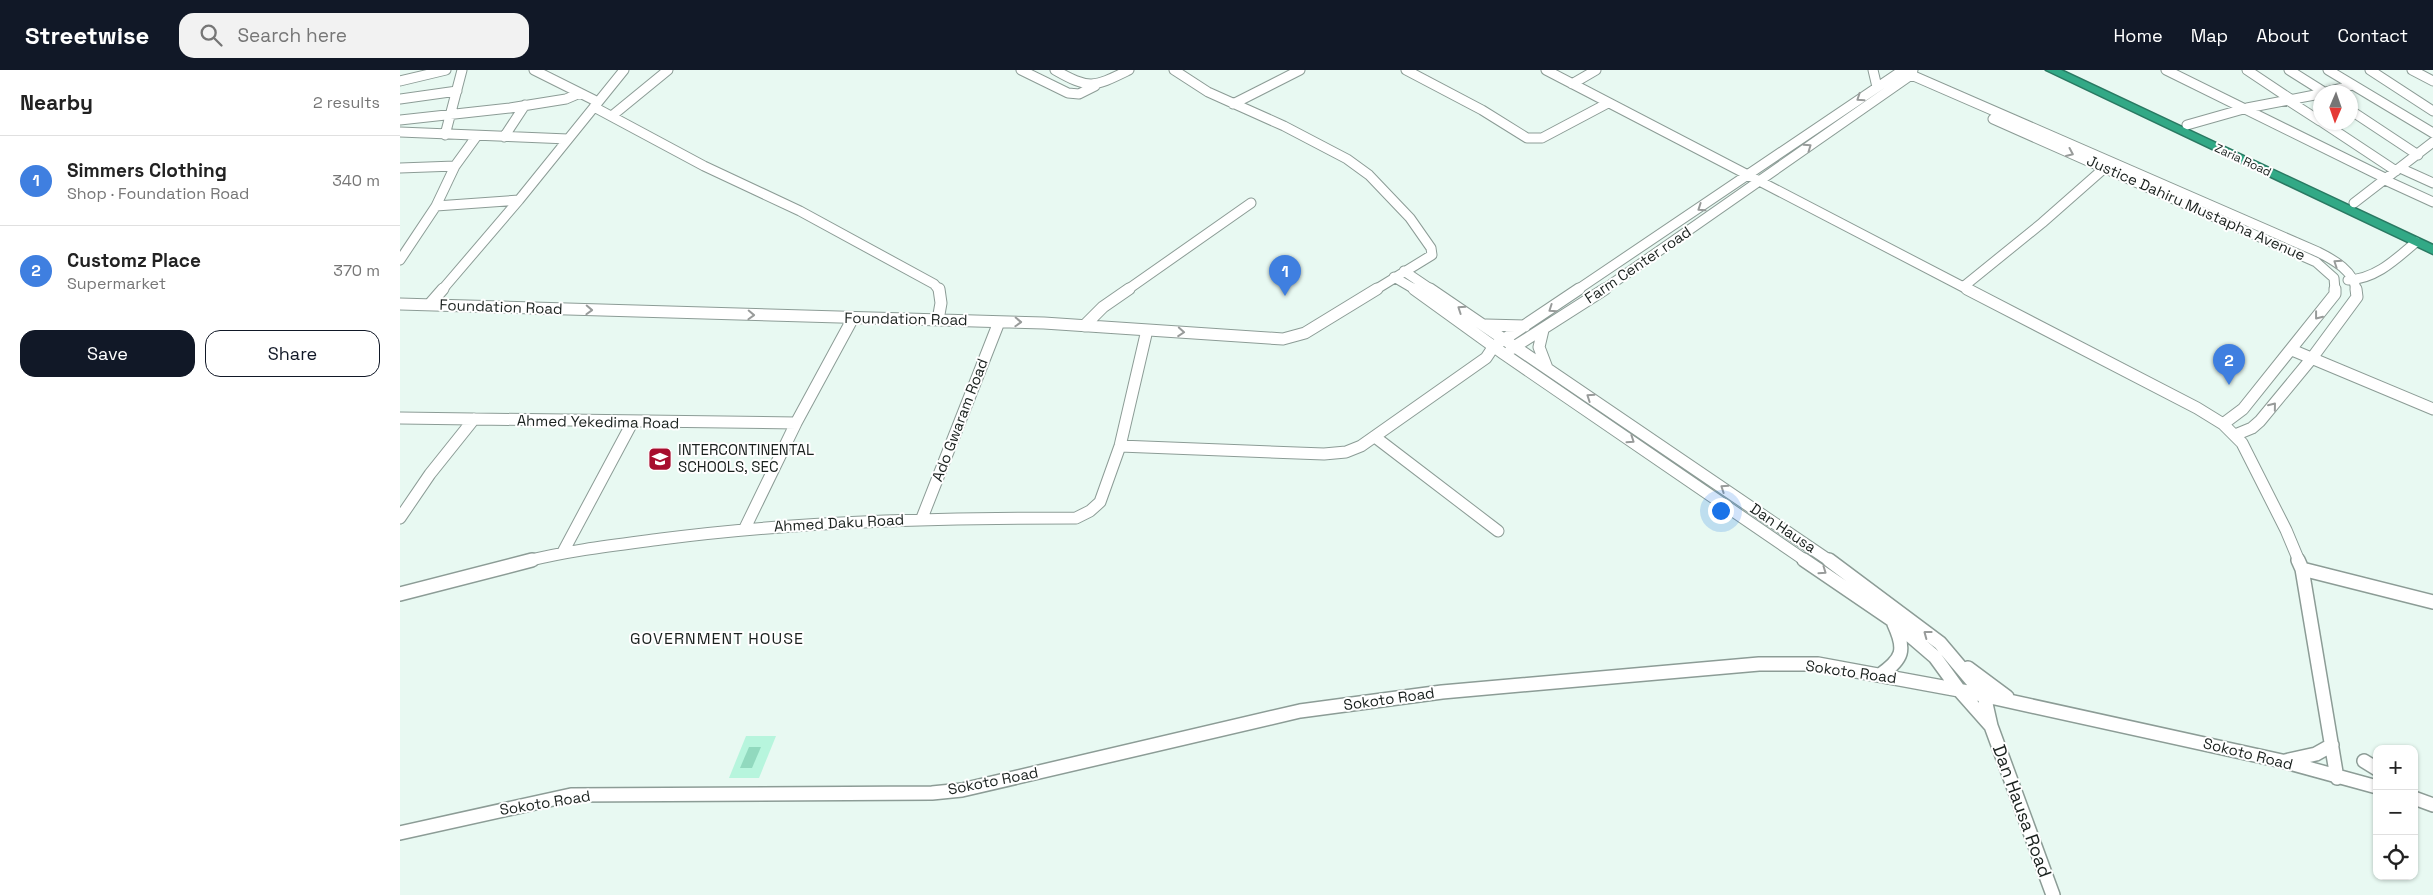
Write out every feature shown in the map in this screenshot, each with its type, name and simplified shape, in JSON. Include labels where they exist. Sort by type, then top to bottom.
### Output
[{"type":"highway","name":"Zaria Road","points":[[2052,70],[2433,250]]},
{"type":"highway","name":"Zaria Road","points":[[2068,70],[2354,203],[2433,242]]},
{"type":"street","points":[[400,81],[446,70]]},
{"type":"street","points":[[445,135],[462,70]]},
{"type":"street","points":[[534,70],[580,93],[596,105],[704,166],[800,211],[934,284],[939,290],[941,303],[938,320]]},
{"type":"street","points":[[429,305],[519,200],[624,70]]},
{"type":"street","points":[[613,115],[668,70]]},
{"type":"street","points":[[1021,70],[1068,93],[1079,94],[1129,70]]},
{"type":"street","points":[[1055,70],[1078,83],[1095,86]]},
{"type":"street","points":[[1174,70],[1208,92],[1284,126],[1323,146],[1370,175],[1410,218],[1431,248],[1432,255],[1426,260],[1422,270],[1425,284]]},
{"type":"street","points":[[1233,104],[1300,70]]},
{"type":"street","points":[[1406,70],[1482,110],[1527,138],[1534,140],[1542,138],[1608,103]]},
{"type":"street","points":[[1546,70],[2197,408],[2235,434],[2242,443],[2260,478],[2302,569],[2337,778]]},
{"type":"street","points":[[1572,84],[1596,70]]},
{"type":"street","points":[[1873,70],[1877,87]]},
{"type":"street","points":[[1881,70],[1904,73],[2108,165],[2299,243],[2344,268],[2358,286],[2357,297],[2312,358],[2260,421],[2252,428],[2235,434]]},
{"type":"street","points":[[2166,70],[2433,202]]},
{"type":"street","points":[[2247,70],[2313,116]]},
{"type":"street","points":[[2328,70],[2354,85]]},
{"type":"street","points":[[2370,70],[2433,111]]},
{"type":"street","points":[[2412,70],[2433,81]]},
{"type":"street","points":[[2294,71],[2315,85]]},
{"type":"street","points":[[1120,446],[1324,454],[1346,452],[1375,437],[1499,350],[1505,339],[1729,189],[1746,175],[1877,87],[1904,73]]},
{"type":"street","name":"Farm Center road","points":[[1499,350],[1516,346],[1542,330],[1760,182],[1904,73]]},
{"type":"street","points":[[400,89],[412,79]]},
{"type":"street","points":[[2358,87],[2433,133]]},
{"type":"street","points":[[400,98],[457,91]]},
{"type":"street","points":[[400,120],[566,99],[580,93]]},
{"type":"street","points":[[2187,126],[2246,108],[2313,95]]},
{"type":"street","points":[[504,137],[525,105]]},
{"type":"street","points":[[2358,115],[2418,154]]},
{"type":"street","points":[[2334,130],[2398,170],[2433,183]]},
{"type":"street","points":[[400,132],[476,137],[568,139]]},
{"type":"street","points":[[400,260],[436,206],[455,166],[476,137]]},
{"type":"street","points":[[2354,203],[2433,142]]},
{"type":"street","points":[[1720,161],[1730,171],[1729,189]]},
{"type":"street","points":[[1963,287],[2108,165]]},
{"type":"street","name":"Justice Dahiru Mustapha Avenue","points":[[2108,165],[2309,258],[2326,269],[2334,278]]},
{"type":"street","points":[[400,168],[455,166]]},
{"type":"street","points":[[1745,192],[1768,193],[1789,197]]},
{"type":"street","points":[[436,206],[519,200]]},
{"type":"street","points":[[1084,326],[1103,307],[1250,203]]},
{"type":"street","points":[[2223,424],[2243,409],[2335,294],[2334,278],[2355,280],[2386,267],[2416,242]]},
{"type":"street","name":"Foundation Road","points":[[400,304],[999,322],[1266,339],[1291,338],[1305,333],[1394,277],[1426,260]]},
{"type":"street","name":"Dan Hausa","points":[[1404,272],[1425,284],[1833,562],[1940,643],[1984,695]]},
{"type":"street","name":"Dan Hausa","points":[[1394,277],[1410,286],[1499,350],[1892,620],[1935,657],[1959,690],[1991,726]]},
{"type":"street","points":[[745,528],[796,423],[853,318]]},
{"type":"street","name":"Ado Gwaram Road","points":[[922,518],[999,322]]},
{"type":"street","points":[[1484,324],[1526,326]]},
{"type":"street","name":"Ahmed Daku Road","points":[[400,594],[564,552],[745,528],[922,518],[1076,518],[1090,511],[1100,502],[1120,446],[1147,330]]},
{"type":"street","points":[[1542,330],[1540,346],[1547,368]]},
{"type":"street","points":[[2292,350],[2433,409]]},
{"type":"street","name":"Ahmed Yekedima Road","points":[[400,418],[632,423],[796,423]]},
{"type":"street","points":[[400,518],[430,474],[474,419]]},
{"type":"street","points":[[564,552],[632,423]]},
{"type":"street","points":[[1375,437],[1498,531]]},
{"type":"street","points":[[2302,569],[2433,602]]},
{"type":"street","points":[[1880,675],[1895,665],[1901,657],[1903,647],[1892,620]]},
{"type":"street","points":[[1949,654],[2015,702]]},
{"type":"street","name":"Sokoto Road","points":[[400,834],[571,795],[932,793],[962,790],[1300,711],[1442,692],[1730,665],[1818,664],[1880,675],[1984,695],[2282,761],[2337,778],[2373,786]]},
{"type":"street","points":[[1984,695],[1991,726]]},
{"type":"street","name":"Dan Hausa Road","points":[[1991,726],[2053,895]]},
{"type":"street","points":[[2282,761],[2316,754],[2332,745]]},
{"type":"street","points":[[2364,761],[2373,767]]},
{"type":"shaded area","points":[[746,736],[776,736],[759,778],[729,778]]},
{"type":"shaded area","points":[[749,747],[761,747],[752,768],[740,768]]},
{"type":"place","name":"Simmers Clothing","points":[[1285,296]]},
{"type":"place","name":"Customz Place","points":[[2229,385]]},
{"type":"place","name":"INTERCONTINENTAL SCHOOLS, SEC","points":[[660,459]]},
{"type":"district","name":"GOVERNMENT HOUSE","points":[[717,638]]}]
